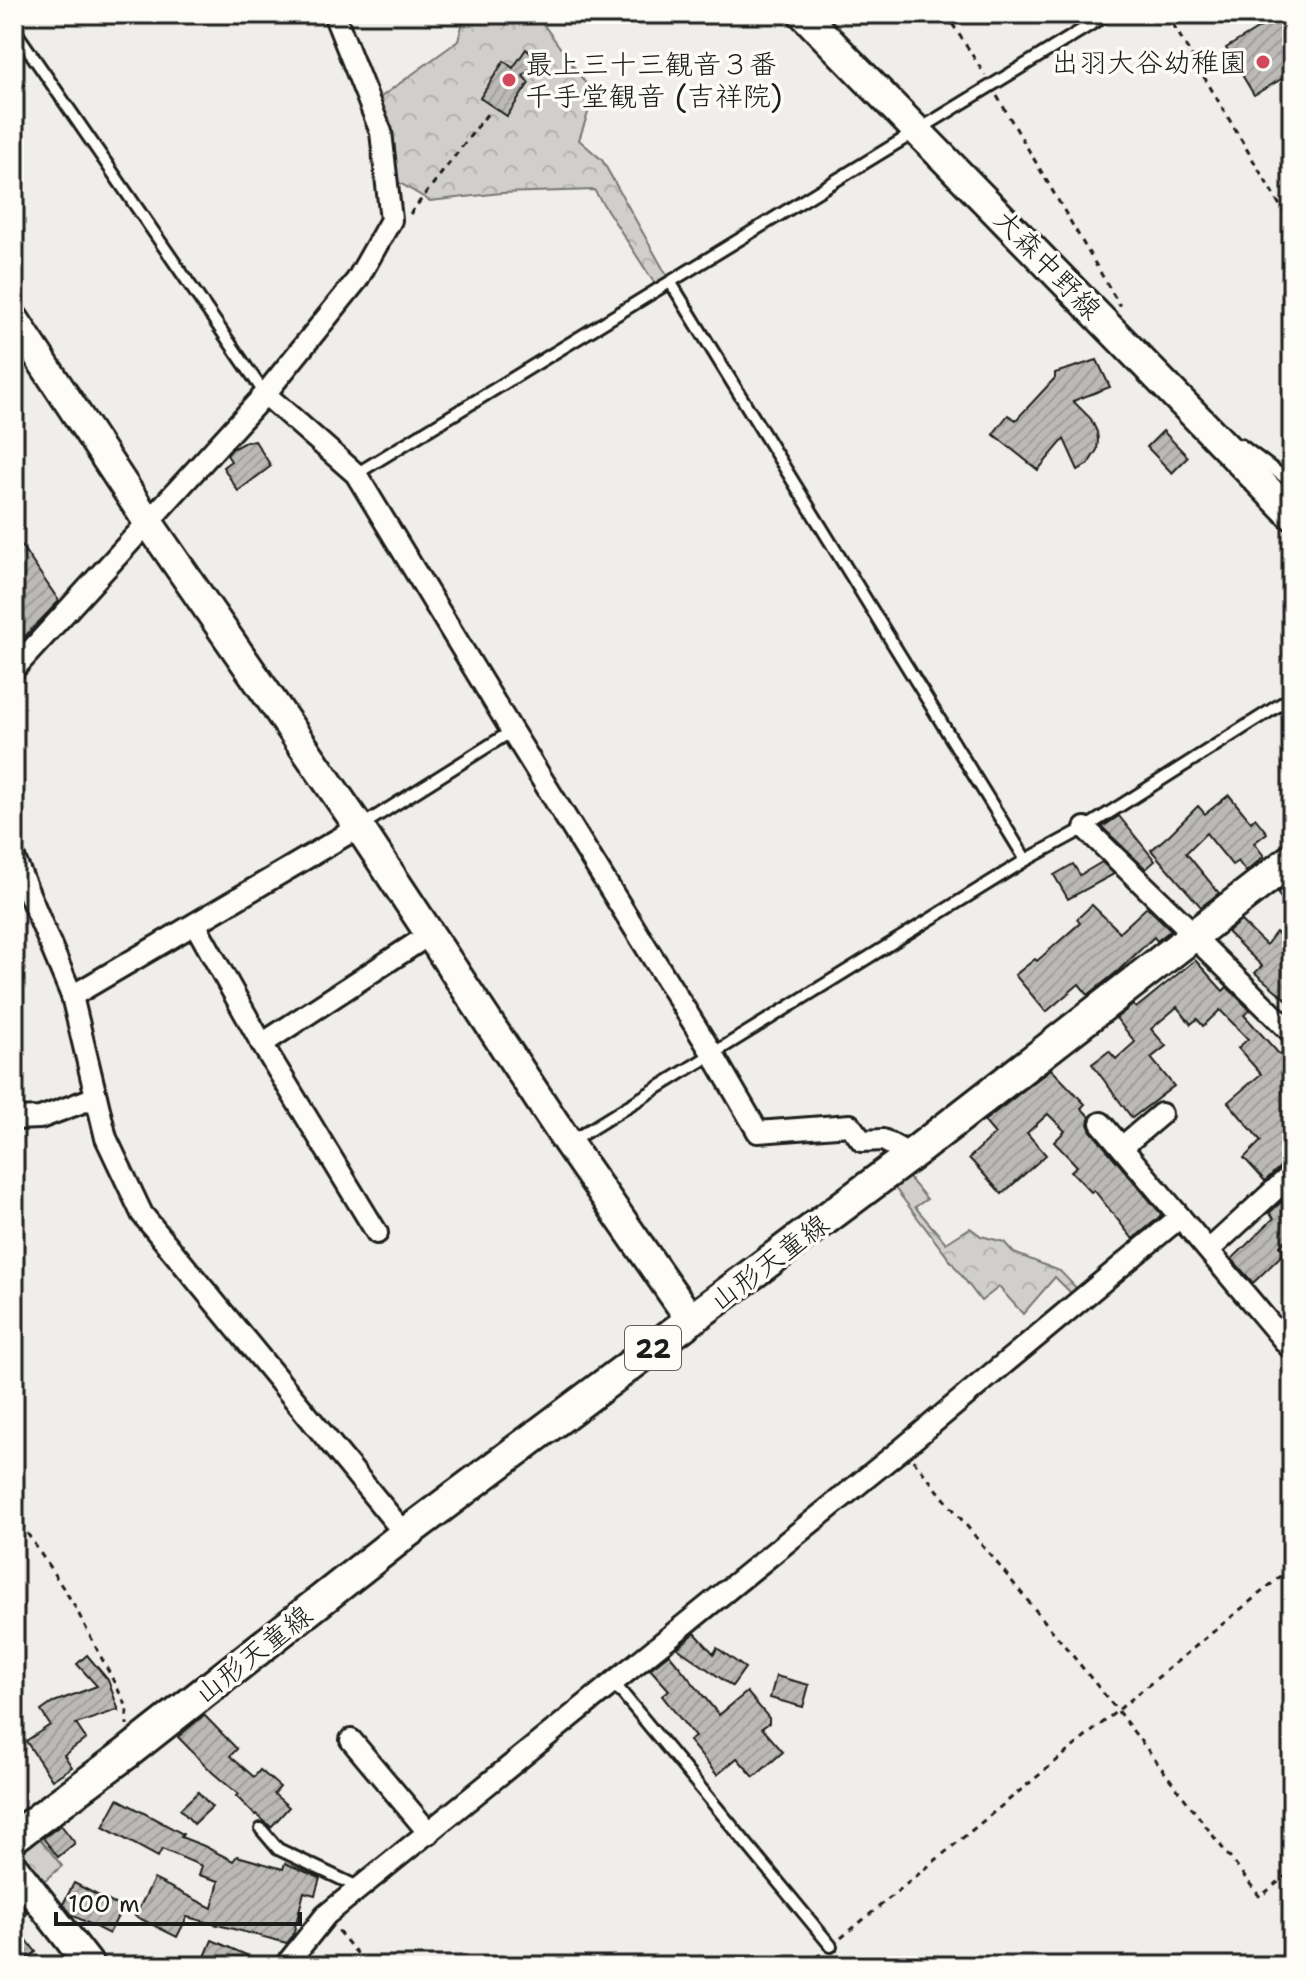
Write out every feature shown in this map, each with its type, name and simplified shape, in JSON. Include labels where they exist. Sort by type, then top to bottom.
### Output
[{"type":"main road","name":"山形天童線","points":[[14,1837],[127,1753],[405,1534],[911,1155],[1292,859]]},
{"type":"street","name":"大森中野線","points":[[803,14],[1292,515]]},
{"type":"street","points":[[14,669],[265,394],[357,280],[391,220],[381,132],[338,16]]},
{"type":"street","points":[[14,319],[148,522],[359,827],[568,1143],[691,1320]]},
{"type":"street","points":[[265,394],[356,474],[758,1132],[850,1125],[862,1141],[883,1140],[911,1155]]},
{"type":"street","points":[[72,996],[359,827]]},
{"type":"street","points":[[1085,828],[1292,1033]]},
{"type":"street","points":[[14,858],[72,996],[106,1138],[142,1214],[405,1534]]},
{"type":"street","points":[[195,924],[262,1044],[377,1233]]},
{"type":"street","points":[[262,1044],[430,934]]},
{"type":"street","points":[[14,1119],[40,1118],[96,1097]]},
{"type":"street","points":[[1122,1147],[1161,1114]]},
{"type":"street","points":[[1101,1123],[1292,1350]]},
{"type":"street","points":[[1209,1250],[1292,1174]]},
{"type":"street","points":[[285,1966],[326,1915],[903,1448],[1180,1217]]},
{"type":"street","points":[[351,1740],[429,1833]]},
{"type":"street","points":[[14,1868],[90,1966]]},
{"type":"lane","points":[[356,474],[1108,14]]},
{"type":"lane","points":[[14,29],[265,394]]},
{"type":"lane","points":[[671,283],[1026,860]]},
{"type":"lane","points":[[1182,401],[1292,483]]},
{"type":"lane","points":[[568,1143],[1026,860],[1085,828],[1292,697]]},
{"type":"lane","points":[[359,827],[512,731]]},
{"type":"lane","points":[[613,1682],[831,1946]]},
{"type":"lane","points":[[261,1829],[278,1849],[360,1888]]},
{"type":"path","points":[[946,14],[1126,316]]},
{"type":"path","points":[[1167,14],[1292,226]]},
{"type":"path","points":[[385,231],[399,228],[488,113]]},
{"type":"path","points":[[903,1448],[1117,1710],[1260,1897],[1289,1873],[1292,1877]]},
{"type":"path","points":[[14,1513],[73,1603],[127,1707],[127,1753]]},
{"type":"path","points":[[807,1966],[1292,1567]]},
{"type":"path","points":[[326,1915],[368,1966]]},
{"type":"green space","points":[[465,14],[536,14],[594,95],[579,140],[602,160],[671,283],[657,287],[594,190],[501,193],[430,201],[385,174],[370,105],[458,41]]},
{"type":"green space","points":[[898,1165],[927,1199],[915,1207],[946,1243],[970,1228],[981,1236],[1004,1242],[1014,1253],[1060,1271],[1085,1297],[1079,1301],[1055,1277],[1023,1314],[999,1287],[981,1301],[885,1175]]},
{"type":"green space","points":[[33,1830],[62,1866],[38,1887],[16,1858],[18,1850]]},
{"type":"building","name":"出羽大谷幼稚園","points":[[1282,14],[1292,14],[1292,73],[1254,95],[1226,48]]},
{"type":"building","name":"最上三十三観音３番 千手堂観音 (吉祥院)","points":[[526,49],[539,61],[523,76],[529,83],[507,116],[480,98],[504,61],[513,68]]},
{"type":"building","points":[[1097,360],[1110,387],[1073,401],[1091,419],[1097,432],[1097,450],[1088,464],[1078,470],[1064,439],[1038,470],[993,434],[1008,415],[1016,420],[1055,378],[1055,373]]},
{"type":"building","points":[[1163,431],[1188,457],[1172,473],[1147,447]]},
{"type":"building","points":[[255,441],[271,466],[238,491],[223,467],[231,461],[227,455],[245,442]]},
{"type":"building","points":[[14,535],[59,601],[14,648]]},
{"type":"building","points":[[1229,795],[1251,822],[1255,818],[1267,833],[1254,843],[1264,856],[1246,872],[1238,861],[1232,865],[1206,833],[1186,853],[1219,893],[1201,907],[1151,850],[1198,806],[1205,814]]},
{"type":"building","points":[[1119,816],[1155,861],[1146,869],[1102,827]]},
{"type":"building","points":[[1102,862],[1114,874],[1068,899],[1054,875],[1073,864],[1080,875]]},
{"type":"building","points":[[1292,882],[1292,912],[1277,893]]},
{"type":"building","points":[[1092,905],[1120,932],[1147,907],[1171,930],[1157,941],[1154,937],[1088,995],[1079,984],[1046,1012],[1015,975],[1035,959],[1037,961],[1080,923],[1077,919]]},
{"type":"building","points":[[1241,921],[1266,945],[1276,932],[1292,946],[1292,1004],[1255,973],[1262,966],[1227,932]]},
{"type":"building","points":[[1195,960],[1223,991],[1227,987],[1250,1010],[1244,1015],[1280,1055],[1292,1046],[1292,1161],[1283,1164],[1265,1181],[1244,1158],[1261,1141],[1228,1102],[1261,1074],[1238,1048],[1248,1039],[1220,1010],[1203,1026],[1197,1019],[1191,1024],[1177,1007],[1151,1029],[1166,1046],[1151,1058],[1174,1086],[1132,1118],[1092,1064],[1109,1051],[1116,1059],[1135,1042],[1116,1018],[1133,1005],[1136,1008]]},
{"type":"building","points":[[1051,1069],[1085,1104],[1081,1108],[1090,1117],[1088,1124],[1091,1131],[1162,1215],[1133,1239],[1094,1190],[1091,1192],[1071,1171],[1077,1166],[1054,1142],[1065,1131],[1048,1114],[1027,1133],[1046,1155],[1002,1194],[969,1158],[995,1134],[984,1121]]},
{"type":"building","points":[[1292,1192],[1292,1233],[1280,1246],[1285,1252],[1253,1283],[1232,1259],[1274,1218],[1269,1213]]},
{"type":"building","points":[[695,1633],[714,1654],[717,1648],[745,1668],[732,1686],[677,1648]]},
{"type":"building","points":[[669,1654],[719,1715],[747,1692],[769,1718],[769,1723],[762,1728],[783,1752],[754,1777],[737,1758],[717,1775],[689,1741],[695,1737],[662,1696],[669,1690],[650,1669]]},
{"type":"building","points":[[87,1655],[108,1680],[119,1711],[76,1724],[86,1739],[64,1755],[72,1767],[52,1780],[26,1741],[50,1725],[41,1711],[54,1702],[97,1686],[77,1664]]},
{"type":"building","points":[[776,1676],[809,1685],[803,1707],[770,1698]]},
{"type":"building","points":[[204,1715],[237,1749],[230,1756],[254,1777],[260,1770],[280,1787],[274,1794],[289,1807],[271,1827],[255,1815],[236,1796],[238,1794],[178,1737]]},
{"type":"building","points":[[198,1792],[212,1807],[194,1824],[180,1809]]},
{"type":"building","points":[[118,1799],[183,1834],[181,1837],[233,1861],[237,1856],[283,1869],[285,1863],[320,1878],[315,1895],[304,1892],[293,1935],[287,1943],[187,1917],[177,1937],[135,1916],[154,1879],[212,1908],[219,1881],[199,1875],[202,1866],[162,1849],[158,1857],[103,1827]]},
{"type":"building","points":[[61,1825],[75,1843],[58,1857],[43,1838]]},
{"type":"building","points":[[74,1883],[122,1908],[109,1934],[72,1915],[63,1904]]},
{"type":"building","points":[[14,1896],[27,1913],[14,1923]]},
{"type":"building","points":[[14,1923],[36,1952],[16,1966],[14,1966]]},
{"type":"building","points":[[212,1940],[272,1966],[201,1966]]},
{"type":"place","name":"出羽大谷幼稚園","points":[[1263,62]]},
{"type":"place","name":"最上三十三観音３番 千手堂観音 (吉祥院)","points":[[509,80]]}]
